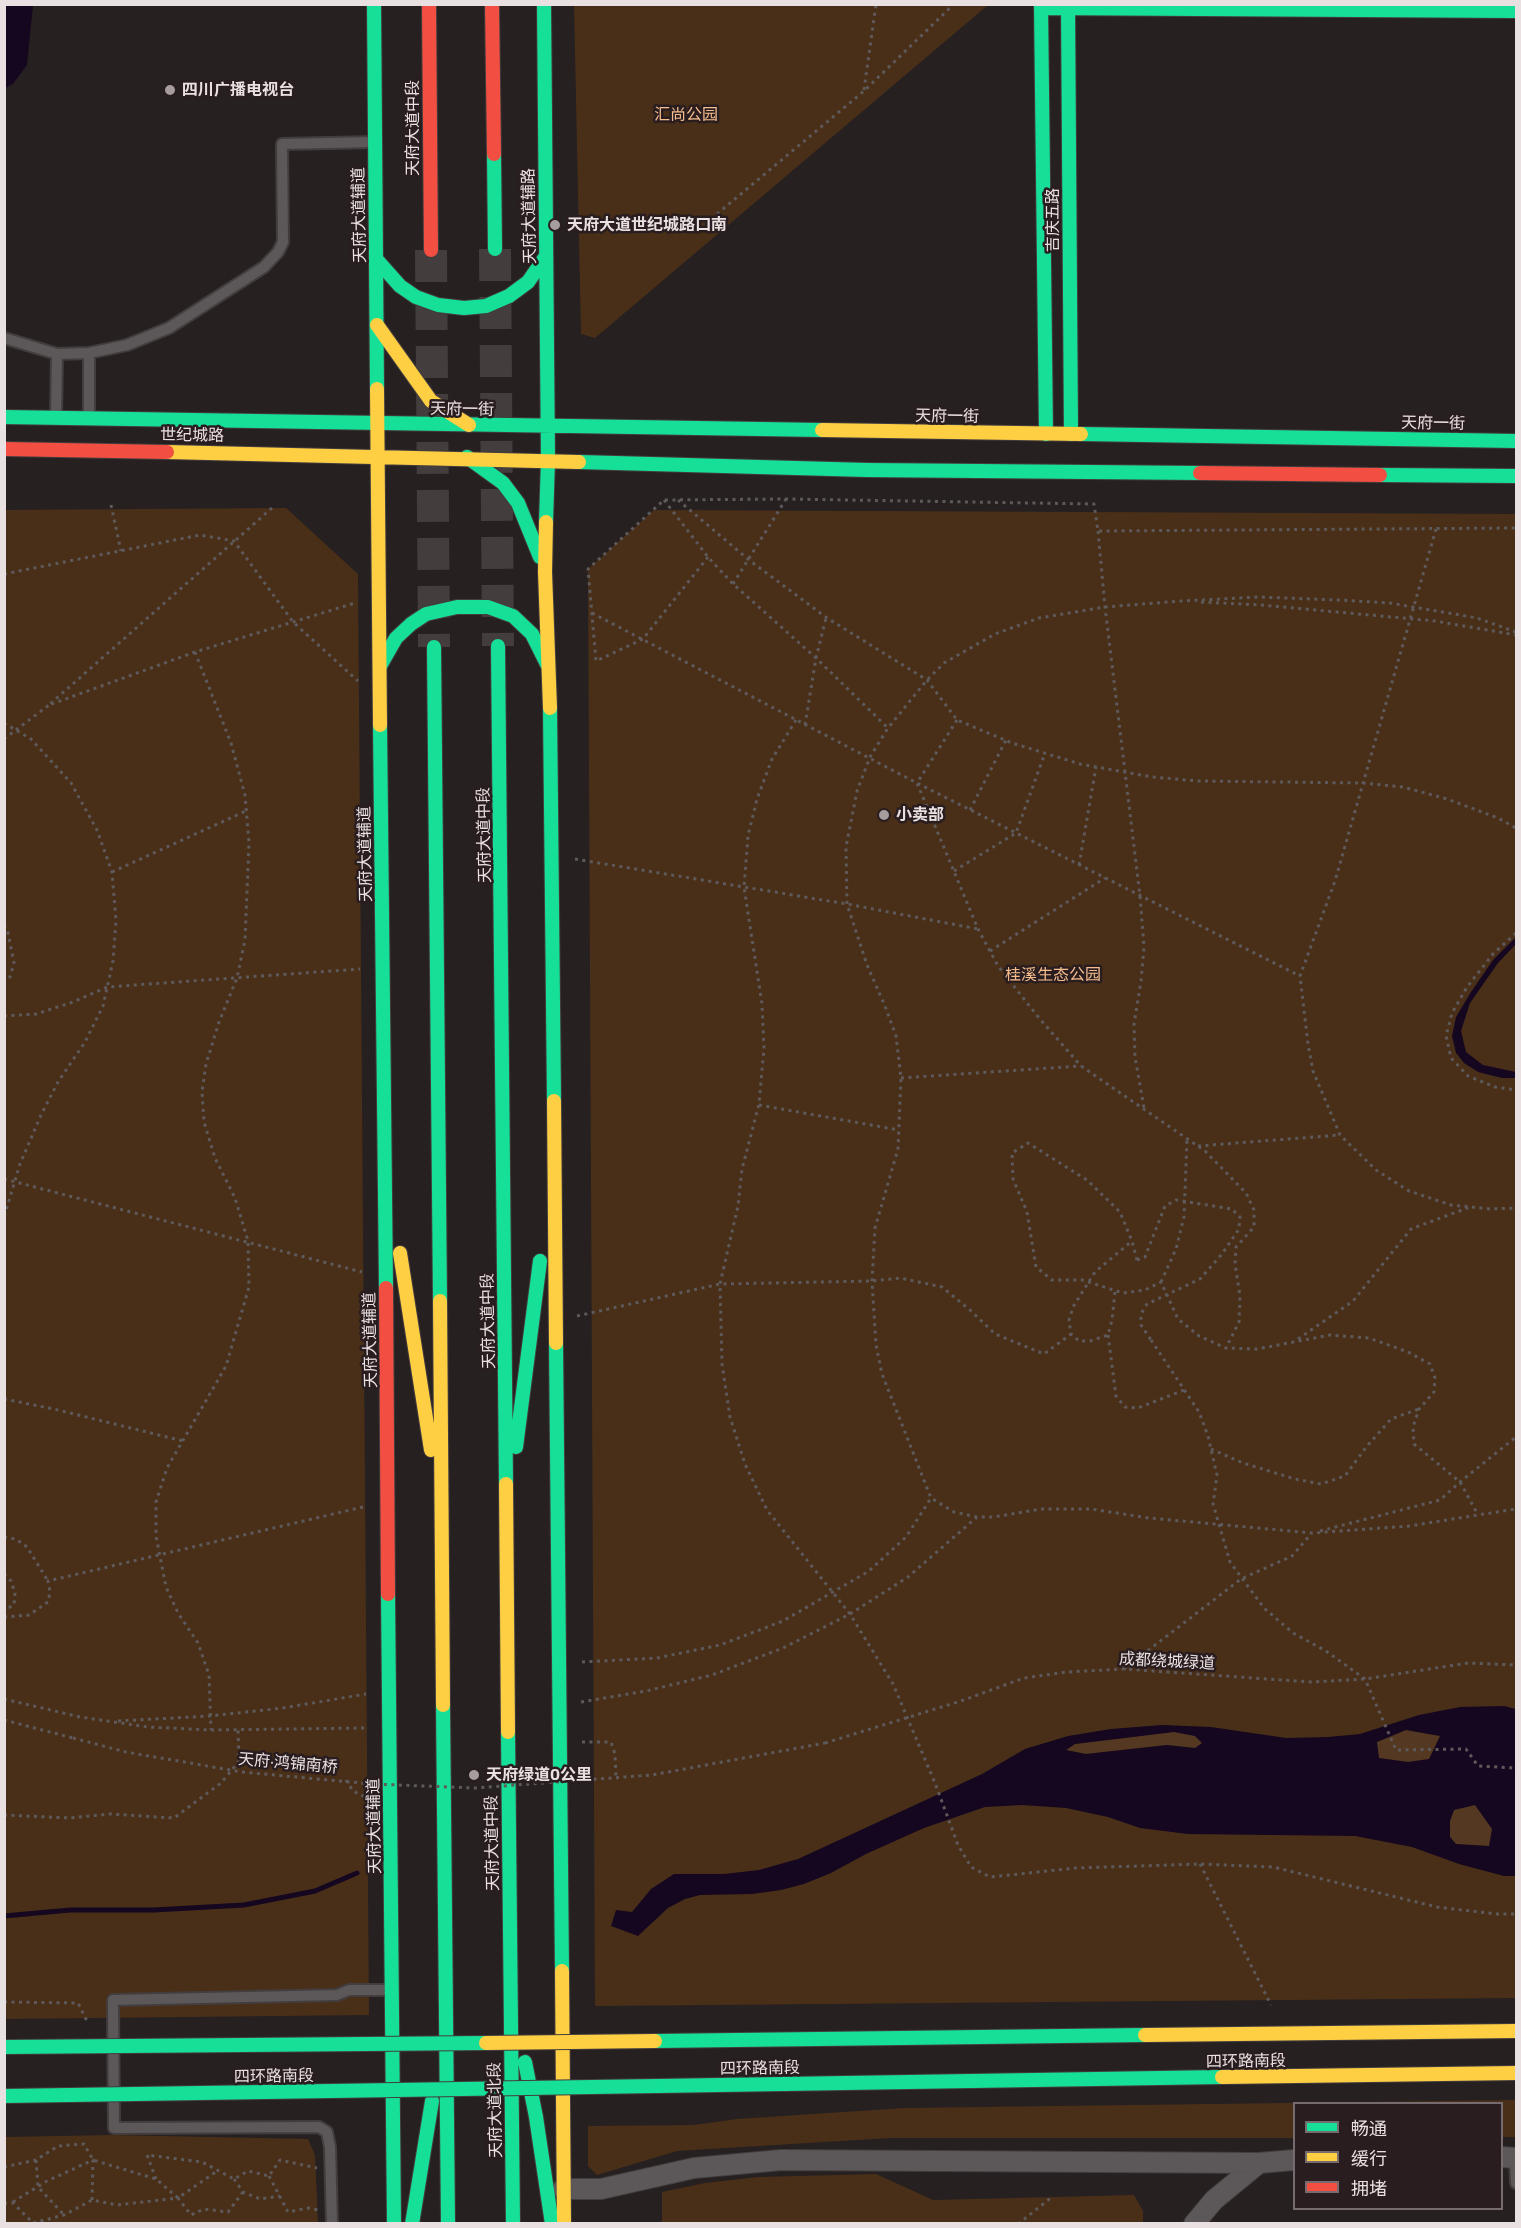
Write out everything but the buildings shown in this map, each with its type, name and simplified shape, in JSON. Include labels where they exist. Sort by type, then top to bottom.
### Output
[{"type":"main road","name":"天府大道辅道","points":[[374,4],[394,2223]]},
{"type":"main road","name":"天府大道中段","points":[[429,4],[430,250]]},
{"type":"main road","points":[[492,4],[495,249]]},
{"type":"main road","name":"天府大道辅路","points":[[544,4],[548,460]]},
{"type":"main road","points":[[1041,6],[1516,10]]},
{"type":"main road","name":"吉庆五路","points":[[1041,6],[1046,434]]},
{"type":"main road","name":"吉庆五路","points":[[1068,7],[1071,434]]},
{"type":"main road","points":[[376,259],[400,286],[417,297],[438,305],[464,308],[486,306],[509,296],[528,282],[546,256]]},
{"type":"main road","points":[[377,325],[430,401],[502,443],[548,460]]},
{"type":"main road","name":"世纪城路","points":[[4,417],[378,424]]},
{"type":"main road","points":[[378,424],[420,437]]},
{"type":"main road","name":"天府一街","points":[[378,424],[1516,441]]},
{"type":"main road","points":[[440,446],[471,458],[503,483],[518,503],[545,572]]},
{"type":"main road","name":"世纪城路","points":[[4,449],[378,456]]},
{"type":"main road","points":[[378,456],[867,470],[1516,476]]},
{"type":"main road","points":[[548,460],[545,572],[550,669],[564,2223]]},
{"type":"main road","points":[[380,666],[396,638],[426,614],[457,607],[488,607],[513,616],[532,634],[550,669]]},
{"type":"main road","name":"天府大道中段","points":[[498,646],[511,1996]]},
{"type":"main road","points":[[434,647],[448,2223]]},
{"type":"main road","points":[[385,1156],[442,1521]]},
{"type":"main road","points":[[506,1521],[554,1158]]},
{"type":"main road","points":[[412,2223],[446,1996]]},
{"type":"main road","points":[[511,1996],[537,2117],[552,2223]]},
{"type":"main road","name":"天府大道北段","points":[[511,1996],[513,2223]]},
{"type":"main road","name":"四环路南段","points":[[4,2047],[1516,2031]]},
{"type":"main road","name":"四环路南段","points":[[4,2096],[1516,2073]]},
{"type":"main road","points":[[4,2107],[136,2095]]},
{"type":"street","points":[[563,2189],[601,2189],[694,2168],[781,2160],[1259,2163],[1293,2160]]},
{"type":"street","points":[[1194,2223],[1214,2200],[1259,2163]]},
{"type":"lane","points":[[4,338],[57,354],[89,354],[127,345],[168,328],[264,267],[278,252],[283,242],[282,144],[375,142]]},
{"type":"lane","points":[[57,354],[57,418]]},
{"type":"lane","points":[[89,354],[89,418]]},
{"type":"lane","points":[[332,2218],[327,2132],[319,2127],[114,2128],[113,2000],[337,1995],[349,1990],[392,1990]]},
{"type":"lane","points":[[1511,2158],[1516,2183]]},
{"type":"path","points":[[864,92],[876,4]]},
{"type":"path","points":[[717,214],[864,92],[954,4]]},
{"type":"path","points":[[733,584],[786,499]]},
{"type":"path","points":[[708,557],[643,639],[596,661],[588,569],[664,500],[786,499],[1094,504],[1140,896],[1144,947],[1142,981],[1134,1024],[1135,1057],[1144,1108]]},
{"type":"path","points":[[664,500],[708,557],[733,584],[816,658],[888,728]]},
{"type":"path","points":[[678,500],[749,560],[826,618],[927,680],[957,720],[1006,741],[1096,767],[1152,777],[1198,781],[1363,783],[1403,787],[1447,799],[1498,818],[1516,828]]},
{"type":"path","points":[[111,505],[122,550]]},
{"type":"path","points":[[4,739],[49,705],[272,508]]},
{"type":"path","points":[[1437,528],[1335,881],[1300,976],[1313,1071],[1340,1135],[1376,1170],[1408,1191],[1451,1205],[1516,1208]]},
{"type":"path","points":[[1098,531],[1516,528]]},
{"type":"path","points":[[4,574],[200,535],[234,541],[293,622],[359,683]]},
{"type":"path","points":[[1516,634],[1477,618],[1413,607],[1338,600],[1259,597],[1105,607],[1040,618],[995,634],[944,663],[927,680],[888,728],[870,757],[857,791],[846,847],[847,904],[867,965],[896,1036],[901,1078],[898,1149],[875,1228],[872,1281],[876,1345],[882,1374],[931,1498],[954,1512],[977,1517],[993,1517],[1041,1509],[1081,1509],[1312,1533],[1409,1526],[1516,1509]]},
{"type":"path","points":[[1181,601],[1261,605],[1410,618],[1516,634]]},
{"type":"path","points":[[49,705],[195,652],[359,602]]},
{"type":"path","points":[[592,613],[917,783],[1300,976]]},
{"type":"path","points":[[805,725],[816,658],[826,618]]},
{"type":"path","points":[[195,652],[231,744],[245,795],[249,843],[249,891],[245,940],[237,978],[215,1033],[206,1064],[202,1092],[204,1122],[215,1158],[235,1198],[248,1241],[249,1287],[226,1366],[167,1468],[156,1502],[156,1536],[166,1587],[178,1613],[198,1644],[209,1675],[211,1730]]},
{"type":"path","points":[[796,720],[772,759],[757,799],[748,836],[744,887],[762,1004],[764,1048],[759,1104],[742,1169],[738,1206],[720,1284],[722,1364],[730,1417],[745,1464],[767,1510],[850,1614],[893,1684],[935,1783],[958,1845],[970,1867],[990,1876],[1076,1868],[1200,1864],[1273,1867],[1437,1907],[1516,1914]]},
{"type":"path","points":[[917,783],[957,720]]},
{"type":"path","points":[[4,723],[31,739],[71,783],[97,830],[112,872],[116,921],[113,961],[103,1006],[85,1042],[58,1082],[41,1115],[20,1164],[4,1217]]},
{"type":"path","points":[[970,810],[1006,741]]},
{"type":"path","points":[[954,871],[1016,833],[1045,753]]},
{"type":"path","points":[[1079,864],[1096,767]]},
{"type":"path","points":[[917,783],[989,951],[1039,1018],[1081,1066],[1198,1146],[1246,1192],[1254,1210],[1254,1227],[1236,1247],[1235,1264],[1240,1296],[1239,1322],[1226,1348]]},
{"type":"path","points":[[112,872],[246,811]]},
{"type":"path","points":[[589,861],[847,904],[978,929]]},
{"type":"path","points":[[989,951],[1105,878]]},
{"type":"path","points":[[4,925],[8,933],[14,963],[10,977],[4,982]]},
{"type":"path","points":[[1516,933],[1493,954],[1467,987],[1452,1013],[1446,1036],[1451,1058],[1468,1076],[1495,1087],[1516,1090]]},
{"type":"path","points":[[4,1016],[36,1014],[73,1002],[107,987],[361,969]]},
{"type":"path","points":[[901,1078],[1081,1066]]},
{"type":"path","points":[[759,1104],[899,1130]]},
{"type":"path","points":[[1198,1146],[1340,1135]]},
{"type":"path","points":[[1187,1139],[1184,1217],[1176,1249],[1161,1282],[1145,1290],[1123,1293],[1082,1280],[1052,1280],[1036,1267],[1027,1212],[1013,1179],[1012,1153],[1028,1143],[1087,1180],[1120,1212],[1137,1260],[1145,1257],[1165,1206],[1176,1200],[1232,1209],[1240,1217],[1239,1228],[1222,1254],[1200,1279],[1147,1304],[1141,1314],[1140,1325],[1199,1412],[1217,1475],[1213,1504],[1230,1562],[1264,1608],[1293,1633],[1326,1651],[1365,1679],[1396,1750],[1466,1749],[1478,1766],[1516,1768]]},
{"type":"path","points":[[4,1179],[363,1272]]},
{"type":"path","points":[[1297,1340],[1353,1301],[1411,1229],[1471,1207]]},
{"type":"path","points":[[1108,1335],[1090,1341],[1078,1341],[1071,1334],[1069,1320],[1073,1307],[1095,1272],[1132,1241]]},
{"type":"path","points":[[592,1313],[720,1284],[872,1281],[900,1278],[942,1287],[995,1334],[1044,1354],[1071,1334]]},
{"type":"path","points":[[1161,1282],[1178,1319],[1199,1336],[1226,1348],[1257,1349],[1330,1335],[1369,1338],[1408,1352],[1430,1364],[1435,1378],[1434,1392],[1419,1409],[1413,1427],[1414,1444],[1460,1482],[1478,1516]]},
{"type":"path","points":[[1115,1291],[1108,1335],[1116,1396],[1125,1407],[1138,1408],[1184,1390]]},
{"type":"path","points":[[4,1400],[54,1409],[183,1441]]},
{"type":"path","points":[[1211,1449],[1243,1463],[1295,1479],[1321,1484],[1345,1476],[1391,1419],[1419,1409]]},
{"type":"path","points":[[1124,1669],[1241,1579],[1292,1556],[1312,1533],[1440,1500],[1516,1437]]},
{"type":"path","points":[[593,1661],[657,1658],[720,1645],[783,1621],[869,1571],[906,1537],[931,1498]]},
{"type":"path","points":[[48,1581],[365,1506]]},
{"type":"path","points":[[594,1701],[646,1691],[712,1674],[783,1648],[850,1614],[908,1577],[977,1517]]},
{"type":"path","points":[[4,1537],[16,1539],[27,1547],[48,1581],[50,1592],[48,1602],[29,1615],[4,1617]]},
{"type":"path","points":[[4,1574],[11,1581],[15,1593],[14,1605],[4,1610]]},
{"type":"path","name":"成都绕城绿道","points":[[825,1743],[961,1701],[1024,1678],[1067,1672],[1124,1669],[1311,1682],[1365,1679],[1468,1663],[1516,1665]]},
{"type":"path","points":[[110,1722],[210,1716],[283,1708],[366,1694]]},
{"type":"path","points":[[4,1699],[80,1717],[148,1727],[211,1730],[367,1728]]},
{"type":"path","name":"天府·鸿锦南桥","points":[[4,1720],[126,1752],[242,1772],[423,1787],[475,1788],[652,1775],[825,1743]]},
{"type":"path","points":[[4,1815],[70,1818],[110,1814],[174,1818],[221,1784],[239,1761],[238,1730]]},
{"type":"path","points":[[581,1742],[611,1742],[615,1754],[616,1778]]},
{"type":"path","points":[[346,1780],[352,1791],[370,1799]]},
{"type":"path","points":[[1200,1864],[1271,2005]]},
{"type":"path","points":[[4,2166],[36,2160],[58,2145],[84,2144],[93,2160],[92,2200]]},
{"type":"path","points":[[156,2179],[147,2155],[202,2162],[234,2179],[243,2192],[260,2199],[280,2196]]},
{"type":"path","points":[[36,2160],[38,2187],[64,2215]]},
{"type":"path","points":[[4,2203],[13,2203],[38,2187],[93,2160],[156,2179],[178,2198],[191,2216],[204,2209],[228,2212],[243,2192]]},
{"type":"path","points":[[269,2176],[280,2160],[331,2171]]},
{"type":"path","points":[[13,2203],[33,2223],[64,2215],[92,2200],[117,2205],[178,2198],[217,2171]]},
{"type":"path","points":[[234,2179],[248,2172],[269,2176]]},
{"type":"path","points":[[269,2176],[288,2212],[308,2208],[332,2218]]},
{"type":"path","points":[[1018,2223],[1052,2197]]},
{"type":"green space","name":"汇尚公园","points":[[574,4],[988,5],[595,338],[581,334]]},
{"type":"green space","points":[[286,508],[358,574],[369,2015],[5,2019],[4,510]]},
{"type":"green space","name":"桂溪生态公园","points":[[654,510],[1516,514],[1516,1998],[595,2006],[588,569]]},
{"type":"green space","points":[[1516,2100],[1516,2137],[1503,2137],[1503,2102],[1363,2102]]},
{"type":"green space","points":[[1293,2103],[1293,2138],[890,2138],[677,2151],[597,2175],[588,2166],[588,2126],[694,2125],[737,2119],[905,2108]]},
{"type":"green space","points":[[112,2135],[308,2139],[315,2155],[318,2223],[5,2223],[5,2137]]},
{"type":"green space","points":[[876,2174],[933,2200],[1134,2195],[1143,2211],[1143,2223],[662,2223],[662,2192],[705,2183],[758,2177]]},
{"type":"shaded area","points":[[5,4],[33,5],[27,65],[13,84],[5,88]]},
{"type":"shaded area","points":[[1516,937],[1516,944],[1498,963],[1470,1003],[1461,1031],[1466,1052],[1483,1065],[1516,1072],[1516,1078],[1502,1078],[1478,1072],[1464,1063],[1456,1053],[1452,1036],[1456,1017],[1471,992],[1493,960]]},
{"type":"shaded area","points":[[1504,1706],[1516,1709],[1516,1876],[1504,1876],[1459,1864],[1412,1847],[1355,1836],[1188,1834],[1140,1828],[1108,1817],[1066,1808],[1022,1805],[985,1807],[924,1828],[804,1884],[752,1894],[700,1895],[685,1899],[668,1908],[638,1936],[611,1926],[616,1910],[632,1912],[651,1889],[674,1874],[724,1874],[759,1870],[798,1859],[982,1774],[1025,1749],[1068,1736],[1111,1729],[1162,1725],[1211,1727],[1286,1738],[1328,1737],[1360,1734],[1419,1715],[1460,1707]],"holes":[[[1406,1730],[1440,1736],[1429,1759],[1408,1762],[1379,1758],[1377,1742]],[[1174,1732],[1195,1736],[1202,1743],[1195,1748],[1167,1745],[1086,1754],[1066,1750],[1075,1744]],[[1475,1805],[1492,1829],[1489,1846],[1456,1844],[1450,1837],[1450,1821],[1454,1810]]]},
{"type":"shaded area","points":[[1406,1730],[1441,1736],[1429,1759],[1408,1762],[1379,1758],[1376,1742]]},
{"type":"shaded area","points":[[1174,1732],[1195,1736],[1202,1743],[1195,1748],[1167,1745],[1086,1754],[1066,1750],[1075,1744]]},
{"type":"shaded area","points":[[1475,1805],[1493,1829],[1489,1846],[1456,1844],[1450,1837],[1450,1821],[1454,1810]]},
{"type":"waterway","points":[[4,1916],[70,1910],[154,1910],[244,1905],[315,1891],[357,1873]]},
{"type":"tunnel","points":[[495,249],[498,646]]},
{"type":"tunnel","points":[[431,250],[434,647]]},
{"type":"traffic: fast","points":[[374,4],[377,389]]},
{"type":"traffic: fast","points":[[544,4],[548,460],[546,522]]},
{"type":"traffic: fast","points":[[1041,4],[1046,434]]},
{"type":"traffic: fast","points":[[1068,4],[1071,434]]},
{"type":"traffic: fast","points":[[1041,8],[1516,11]]},
{"type":"traffic: fast","points":[[494,154],[495,249]]},
{"type":"traffic: fast","points":[[376,259],[400,286],[416,297],[438,305],[464,308],[486,306],[509,296],[528,282],[546,256]]},
{"type":"traffic: fast","points":[[4,417],[822,430]]},
{"type":"traffic: fast","points":[[1081,434],[1516,441]]},
{"type":"traffic: fast","points":[[467,457],[503,483],[518,503],[540,557]]},
{"type":"traffic: fast","points":[[579,462],[867,470],[1200,473]]},
{"type":"traffic: fast","points":[[1380,475],[1516,476]]},
{"type":"traffic: fast","points":[[380,666],[396,638],[411,624],[426,614],[457,607],[488,607],[513,616],[532,634],[547,664]]},
{"type":"traffic: fast","points":[[498,646],[506,1484]]},
{"type":"traffic: fast","points":[[434,647],[440,1301]]},
{"type":"traffic: fast","points":[[550,708],[554,1101]]},
{"type":"traffic: fast","points":[[380,725],[386,1288]]},
{"type":"traffic: fast","points":[[516,1447],[540,1261]]},
{"type":"traffic: fast","points":[[556,1343],[562,1971]]},
{"type":"traffic: fast","points":[[388,1594],[394,2224]]},
{"type":"traffic: fast","points":[[443,1705],[448,2224]]},
{"type":"traffic: fast","points":[[508,1732],[513,2224]]},
{"type":"traffic: fast","points":[[655,2041],[1145,2035]]},
{"type":"traffic: fast","points":[[4,2047],[486,2043]]},
{"type":"traffic: fast","points":[[525,2062],[536,2117],[552,2224]]},
{"type":"traffic: fast","points":[[657,2086],[1222,2077]]},
{"type":"traffic: fast","points":[[4,2096],[657,2086]]},
{"type":"traffic: fast","points":[[412,2224],[432,2101]]},
{"type":"traffic: slow","points":[[377,325],[431,401],[469,425]]},
{"type":"traffic: slow","points":[[377,389],[380,725]]},
{"type":"traffic: slow","points":[[822,430],[1081,434]]},
{"type":"traffic: slow","points":[[167,452],[579,462]]},
{"type":"traffic: slow","points":[[546,522],[545,572],[550,708]]},
{"type":"traffic: slow","points":[[554,1101],[556,1343]]},
{"type":"traffic: slow","points":[[400,1253],[431,1450]]},
{"type":"traffic: slow","points":[[440,1301],[443,1705]]},
{"type":"traffic: slow","points":[[506,1484],[508,1732]]},
{"type":"traffic: slow","points":[[562,1971],[564,2224]]},
{"type":"traffic: slow","points":[[1145,2035],[1516,2031]]},
{"type":"traffic: slow","points":[[486,2043],[655,2041]]},
{"type":"traffic: slow","points":[[1222,2077],[1516,2073]]},
{"type":"traffic: jam","points":[[429,4],[431,250]]},
{"type":"traffic: jam","points":[[492,4],[494,154]]},
{"type":"traffic: jam","points":[[4,449],[167,452]]},
{"type":"traffic: jam","points":[[1200,473],[1380,475]]},
{"type":"traffic: jam","points":[[386,1288],[388,1594]]},
{"type":"place","name":"四川广播电视台","points":[[170,90]]},
{"type":"place","name":"天府大道世纪城路口南","points":[[555,225]]},
{"type":"place","name":"小卖部","points":[[884,815]]},
{"type":"place","name":"天府绿道0公里","points":[[474,1775]]}]
